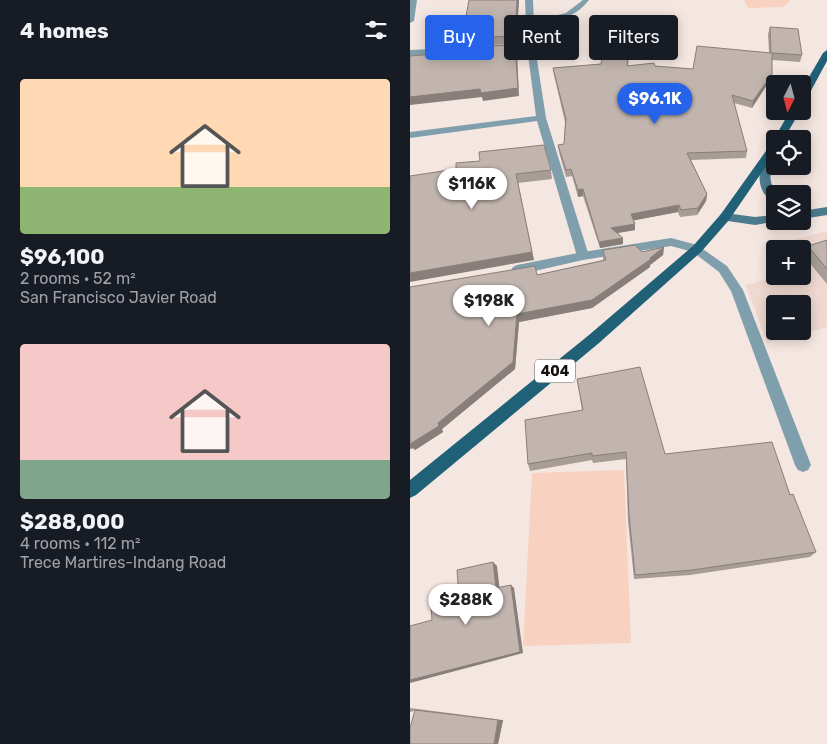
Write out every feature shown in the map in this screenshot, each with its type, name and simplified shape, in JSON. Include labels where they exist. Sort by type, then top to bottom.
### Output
[{"type":"main road","points":[[811,82],[827,53]]},
{"type":"main road","name":"404","points":[[410,490],[587,345],[697,248],[725,218],[766,160]]},
{"type":"main road","points":[[766,170],[763,179],[766,186]]},
{"type":"main road","points":[[811,208],[827,210]]},
{"type":"main road","points":[[811,213],[827,210]]},
{"type":"main road","points":[[725,218],[755,221],[766,220]]},
{"type":"street","points":[[410,21],[413,0]]},
{"type":"street","points":[[529,0],[530,15]]},
{"type":"street","points":[[410,53],[425,52]]},
{"type":"street","points":[[529,60],[541,118],[583,256]]},
{"type":"street","points":[[410,135],[541,118]]},
{"type":"street","points":[[507,272],[583,256],[663,243],[676,242],[697,248],[723,269],[737,290],[802,465]]},
{"type":"lane","points":[[569,15],[579,9],[586,0]]},
{"type":"shaded area","points":[[744,0],[790,0],[784,7],[748,8]]},
{"type":"shaded area","points":[[827,231],[827,327],[811,331],[811,295],[766,295],[766,340],[778,340],[767,343],[746,285],[766,280],[766,285],[811,285],[811,240],[792,240]]},
{"type":"shaded area","points":[[624,470],[631,643],[523,646],[532,473]]},
{"type":"building","points":[[469,0],[517,0],[516,15],[504,15],[504,36],[494,37],[494,15],[466,15]]},
{"type":"building","points":[[770,27],[798,29],[802,55],[772,53],[772,74],[766,75],[766,83],[753,101],[732,95],[747,151],[687,153],[707,194],[698,208],[681,210],[679,205],[631,214],[635,224],[611,228],[623,238],[599,242],[583,189],[578,190],[571,169],[566,170],[558,145],[564,144],[566,119],[553,68],[601,64],[602,60],[628,60],[627,66],[654,63],[655,66],[693,69],[697,46],[771,53]]},
{"type":"building","points":[[504,45],[504,60],[516,60],[518,88],[481,93],[480,89],[410,97],[410,56],[425,55],[425,60],[494,60],[494,46]]},
{"type":"building","points":[[544,145],[551,170],[516,174],[532,252],[410,273],[410,176],[456,169],[456,163],[480,161],[479,152]]},
{"type":"building","points":[[827,240],[827,269],[811,250],[811,245]]},
{"type":"building","points":[[635,245],[642,252],[664,247],[651,259],[592,300],[517,314],[513,362],[438,423],[439,426],[410,444],[410,287],[535,266],[537,275],[606,260],[603,250]]},
{"type":"building","points":[[640,367],[665,454],[772,442],[790,495],[793,494],[816,552],[692,570],[635,575],[629,515],[626,452],[592,456],[592,453],[528,464],[525,420],[583,410],[577,379]]},
{"type":"building","points":[[493,562],[496,588],[511,585],[520,652],[410,680],[410,626],[432,620],[431,605],[459,598],[457,570]]},
{"type":"building","points":[[415,710],[498,720],[494,744],[410,744],[410,728]]}]
